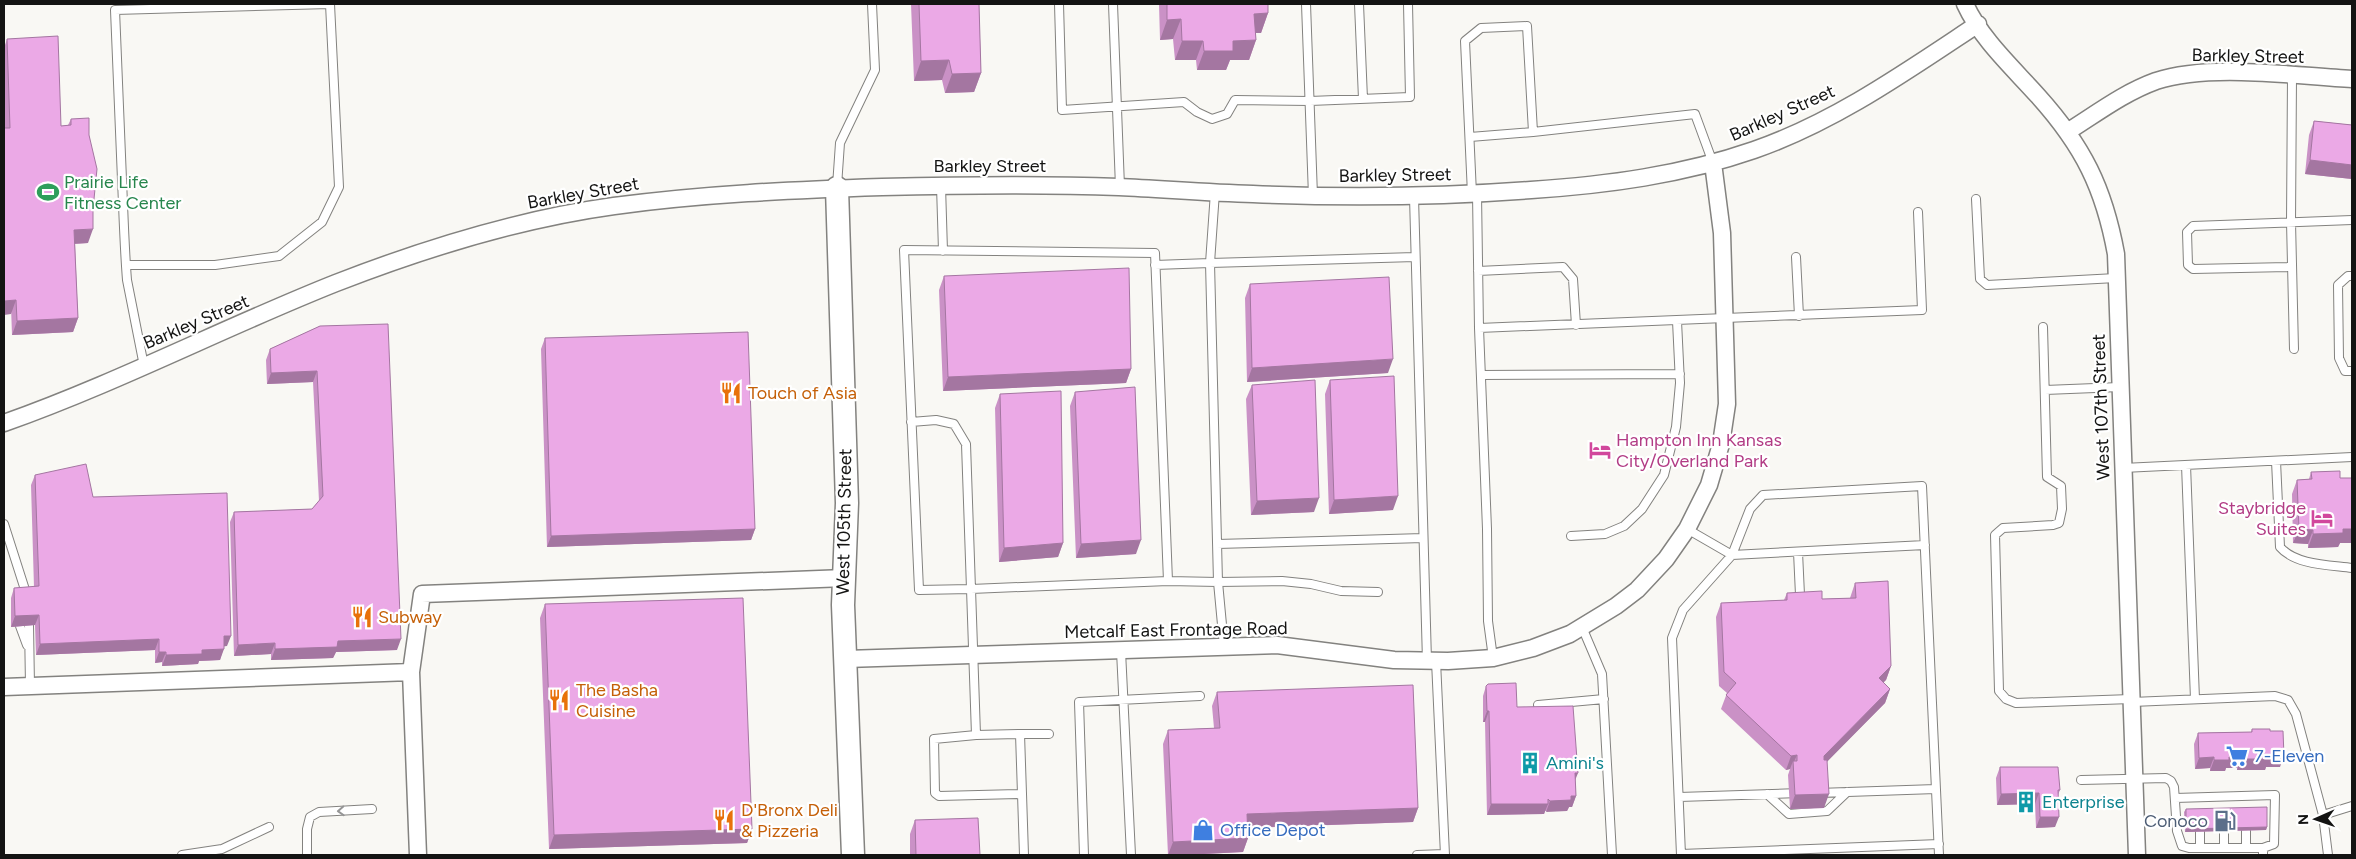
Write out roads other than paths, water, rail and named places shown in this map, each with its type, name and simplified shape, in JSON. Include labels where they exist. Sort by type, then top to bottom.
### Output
[{"type":"street","name":"West 107th Street","points":[[1965,4],[2001,56],[2040,97],[2089,164],[2105,203],[2116,254],[2137,855]]},
{"type":"street","name":"Barkley Street","points":[[4,423],[144,366],[333,284],[457,240],[525,223],[608,206],[750,191],[996,184],[1120,187],[1313,196],[1414,197],[1583,187],[1648,178],[1713,163],[1758,149],[1830,116],[1895,78],[1978,24]]},
{"type":"street","name":"Barkley Street","points":[[2067,132],[2129,93],[2180,74],[2210,71],[2352,79]]},
{"type":"street","name":"Metcalf East Frontage Road","points":[[846,659],[1276,645],[1394,660],[1432,661],[1494,658],[1533,648],[1570,634],[1616,606],[1637,590],[1666,559],[1687,528],[1709,485],[1722,444],[1727,404],[1726,320],[1722,234],[1713,163]]},
{"type":"street","name":"West 105th Street","points":[[837,188],[847,503],[844,578],[853,855]]},
{"type":"street","points":[[418,855],[411,672],[422,594],[844,578]]},
{"type":"street","points":[[4,687],[411,672]]},
{"type":"lane","points":[[126,265],[215,265],[279,256],[322,222],[339,187],[330,4],[114,10],[126,265],[127,280],[144,366]]},
{"type":"lane","points":[[837,188],[840,143],[875,70],[872,4]]},
{"type":"lane","points":[[1059,4],[1062,110],[1184,102],[1197,112],[1212,119],[1227,114],[1235,100],[1310,101],[1410,97],[1408,4]]},
{"type":"lane","points":[[1113,4],[1120,187]]},
{"type":"lane","points":[[1306,4],[1313,196]]},
{"type":"lane","points":[[1359,4],[1363,99]]},
{"type":"lane","points":[[1494,658],[1488,622],[1475,194],[1465,41],[1481,28],[1527,26],[1533,132]]},
{"type":"lane","points":[[2292,76],[2291,222],[2294,349]]},
{"type":"lane","points":[[1470,137],[1695,114],[1713,163]]},
{"type":"lane","points":[[941,186],[943,251]]},
{"type":"lane","points":[[1215,192],[1210,263],[1218,582],[1224,646]]},
{"type":"lane","points":[[1414,197],[1423,538],[1445,855],[1417,855]]},
{"type":"lane","points":[[1976,199],[1980,279],[1987,285],[2116,278]]},
{"type":"lane","points":[[1480,328],[1726,320],[1922,310],[1918,212]]},
{"type":"lane","points":[[2292,267],[2192,270],[2188,265],[2187,232],[2192,226],[2352,220]]},
{"type":"lane","points":[[1168,581],[1155,253],[904,250],[919,590],[971,590],[1168,581],[1282,581],[1310,584],[1341,591],[1378,592]]},
{"type":"lane","points":[[1796,256],[1799,316]]},
{"type":"lane","points":[[1155,265],[1415,257]]},
{"type":"lane","points":[[1478,271],[1564,266],[1573,279],[1576,324]]},
{"type":"lane","points":[[2352,276],[2348,276],[2338,285],[2339,358],[2344,371],[2352,371]]},
{"type":"lane","points":[[1571,536],[1605,534],[1624,526],[1642,509],[1664,474],[1676,427],[1680,374],[1677,321]]},
{"type":"lane","points":[[2043,327],[2047,477],[2061,486],[2061,518],[2059,523],[2053,525],[2003,528],[1998,530],[1996,535],[1999,691],[2006,699],[2016,703],[2275,696],[2288,700],[2296,714],[2323,815],[2328,855]]},
{"type":"lane","points":[[1481,375],[1680,374]]},
{"type":"lane","points":[[2045,390],[2120,388]]},
{"type":"lane","points":[[911,422],[936,420],[954,424],[966,444],[976,735]]},
{"type":"lane","points":[[2123,468],[2352,457]]},
{"type":"lane","points":[[2276,461],[2280,547],[2286,555],[2305,561],[2352,568]]},
{"type":"lane","points":[[2186,465],[2195,699]]},
{"type":"lane","points":[[1939,844],[1681,855],[1672,638],[1682,610],[1732,555],[1750,509],[1763,494],[1922,486],[1939,844],[1939,855]]},
{"type":"lane","points":[[4,524],[20,578],[23,597]]},
{"type":"lane","points":[[1687,528],[1732,555],[1925,545]]},
{"type":"lane","points":[[1218,544],[1423,538]]},
{"type":"lane","points":[[1798,552],[1800,594]]},
{"type":"lane","points":[[20,626],[29,651]]},
{"type":"lane","points":[[29,626],[30,686]]},
{"type":"lane","points":[[1582,627],[1602,674],[1612,855]]},
{"type":"lane","points":[[1121,651],[1131,855]]},
{"type":"lane","points":[[1084,855],[1079,702],[1200,696]]},
{"type":"lane","points":[[1538,706],[1604,699]]},
{"type":"lane","points":[[1020,734],[1024,855]]},
{"type":"lane","points":[[1022,794],[939,796],[935,793],[934,738],[976,735],[1049,734]]},
{"type":"lane","points":[[2081,780],[2166,778],[2172,781],[2178,838],[2182,846],[2246,848],[2263,852],[2274,844],[2275,795],[2245,800],[2200,801],[2175,798]]},
{"type":"lane","points":[[1679,797],[1936,789]]},
{"type":"lane","points":[[1767,794],[1789,814],[1827,811],[1847,792]]},
{"type":"lane","points":[[2323,815],[2352,806]]},
{"type":"lane","points":[[307,855],[306,829],[310,817],[318,812],[372,809]]},
{"type":"lane","points":[[182,855],[222,849],[256,835],[269,827]]},
{"type":"lane","points":[[2224,831],[2224,848]]},
{"type":"lane","points":[[2246,831],[2246,848]]},
{"type":"lane","points":[[2200,832],[2200,848]]},
{"type":"place","name":"Prairie Life Fitness Center","points":[[48,192]]},
{"type":"place","name":"Touch of Asia","points":[[731,393]]},
{"type":"place","name":"Hampton Inn Kansas City/Overland Park","points":[[1600,450]]},
{"type":"place","name":"Staybridge Suites","points":[[2322,518]]},
{"type":"place","name":"Subway","points":[[362,617]]},
{"type":"place","name":"The Basha Cuisine","points":[[559,700]]},
{"type":"place","name":"7-Eleven","points":[[2237,756]]},
{"type":"place","name":"Amini's","points":[[1530,763]]},
{"type":"place","name":"Enterprise","points":[[2026,802]]},
{"type":"place","name":"D'Bronx Deli & Pizzeria","points":[[724,820]]},
{"type":"place","name":"Conoco","points":[[2225,821]]},
{"type":"place","name":"Office Depot","points":[[1203,830]]}]
